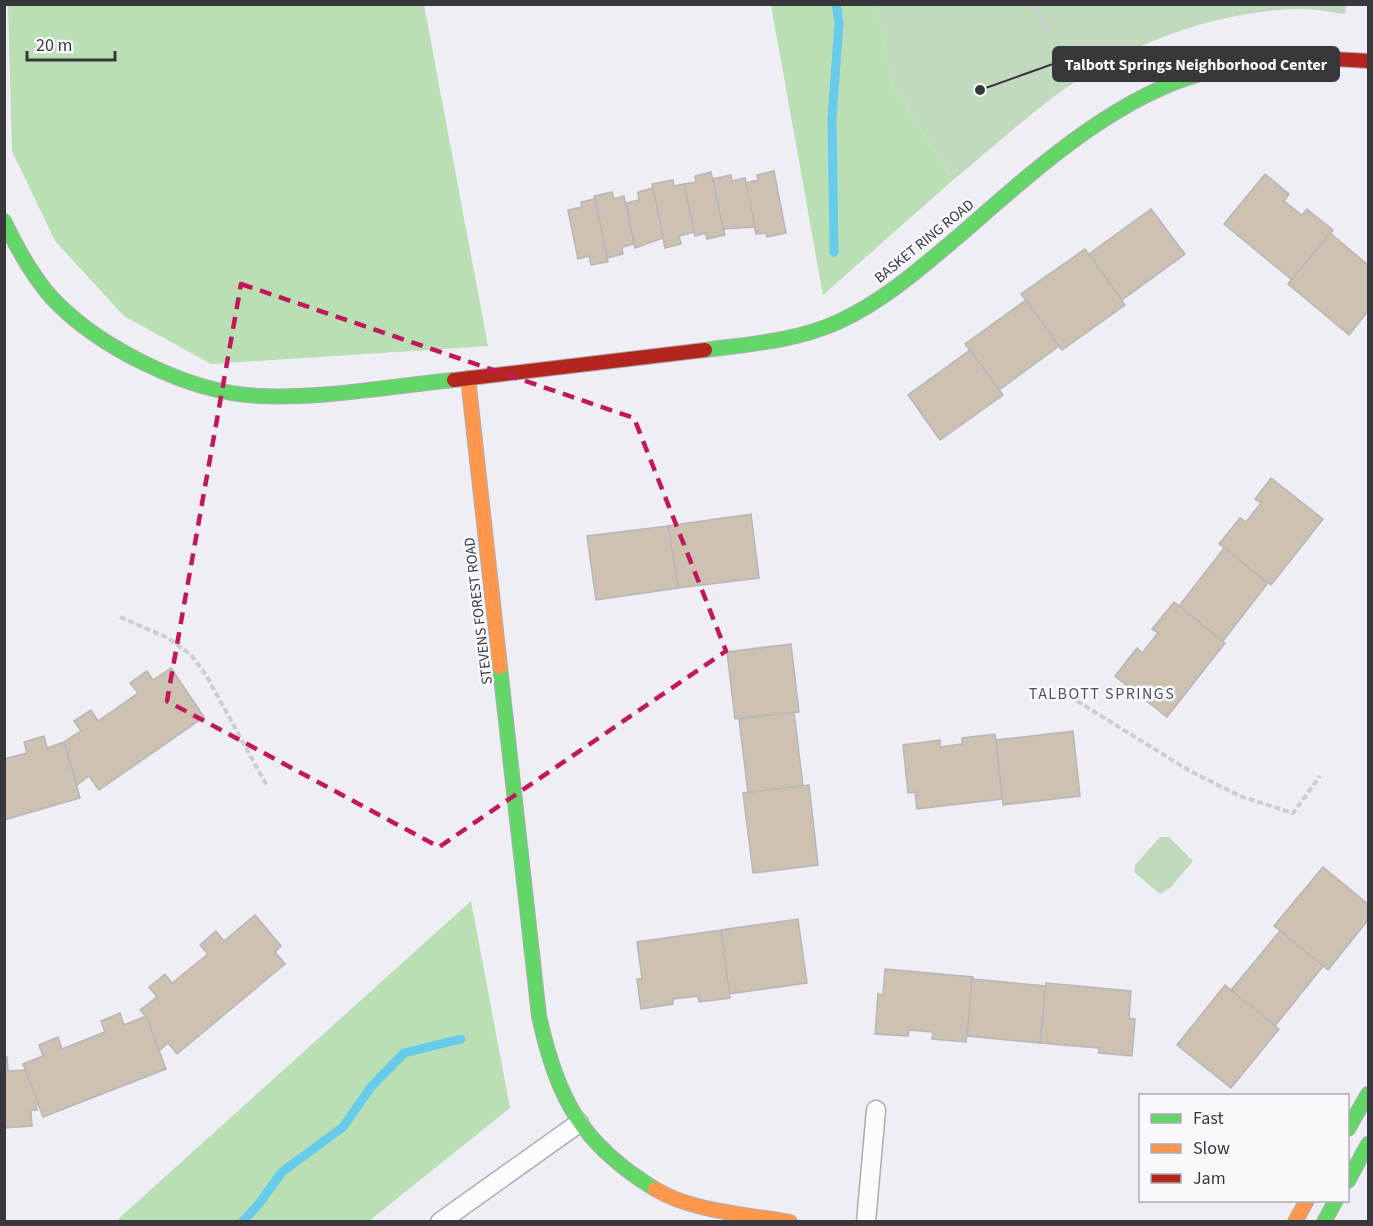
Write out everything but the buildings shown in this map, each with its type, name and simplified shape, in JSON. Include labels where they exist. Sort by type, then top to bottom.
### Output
[{"type":"street","name":"BASKET RING ROAD","points":[[468,378],[763,342],[818,330],[863,308],[906,281],[1084,133],[1122,107],[1157,89],[1191,76],[1245,61],[1296,55],[1368,55]]},
{"type":"street","points":[[4,221],[13,240],[53,299],[85,326],[124,351],[168,373],[213,388],[256,396],[468,378]]},
{"type":"street","name":"STEVENS FOREST ROAD","points":[[468,378],[539,1016],[548,1058],[563,1098],[579,1123],[627,1172],[665,1195],[702,1206],[789,1221]]},
{"type":"street","points":[[1349,1126],[1368,1094]]},
{"type":"street","points":[[1349,1177],[1368,1144]]},
{"type":"street","points":[[1295,1221],[1306,1202]]},
{"type":"street","points":[[1324,1221],[1335,1202]]},
{"type":"lane","points":[[866,1221],[876,1110]]},
{"type":"lane","points":[[440,1221],[579,1123]]},
{"type":"path","points":[[1032,4],[1053,40]]},
{"type":"path","points":[[120,617],[168,638],[191,655],[206,675],[267,786]]},
{"type":"path","points":[[1077,701],[1190,771],[1240,796],[1293,813],[1320,776]]},
{"type":"highlighted area","points":[[241,284],[634,418],[726,651],[439,847],[167,701]]},
{"type":"green space","points":[[8,5],[424,5],[488,346],[211,364],[124,316],[55,241],[12,151]]},
{"type":"green space","points":[[771,5],[876,5],[892,83],[953,180],[823,295]]},
{"type":"green space","points":[[876,5],[1346,5],[1345,14],[1299,9],[1233,16],[1201,24],[1138,48],[1108,62],[1052,98],[953,180],[892,83]]},
{"type":"green space","points":[[1160,837],[1169,837],[1193,861],[1171,887],[1160,894],[1134,872],[1135,865]]},
{"type":"green space","points":[[471,901],[510,1108],[369,1221],[116,1221]]},
{"type":"waterway","points":[[834,252],[832,118],[839,23],[836,4]]},
{"type":"waterway","points":[[242,1222],[258,1205],[282,1172],[343,1127],[371,1087],[404,1053],[461,1039]]},
{"type":"traffic: fast","points":[[705,350],[756,344],[806,334],[855,314],[902,283],[1074,140],[1138,100],[1171,84],[1204,73]]},
{"type":"traffic: fast","points":[[4,221],[31,271],[52,298],[94,334],[147,365],[176,377],[232,393],[259,396],[308,396],[454,380]]},
{"type":"traffic: fast","points":[[500,667],[539,1016],[546,1045],[564,1095],[591,1136],[608,1155],[655,1189]]},
{"type":"traffic: fast","points":[[1349,1127],[1368,1094]]},
{"type":"traffic: fast","points":[[1349,1179],[1368,1144]]},
{"type":"traffic: fast","points":[[1324,1222],[1335,1202]]},
{"type":"traffic: slow","points":[[468,378],[500,667]]},
{"type":"traffic: slow","points":[[655,1189],[686,1203],[790,1222]]},
{"type":"traffic: slow","points":[[1295,1222],[1306,1202]]},
{"type":"traffic: jam","points":[[1204,73],[1266,61],[1325,59],[1368,61]]},
{"type":"traffic: jam","points":[[454,380],[705,350]]},
{"type":"place","name":"Talbott Springs Neighborhood Center","points":[[980,90]]},
{"type":"district","name":"TALBOTT SPRINGS","points":[[1102,693]]}]
